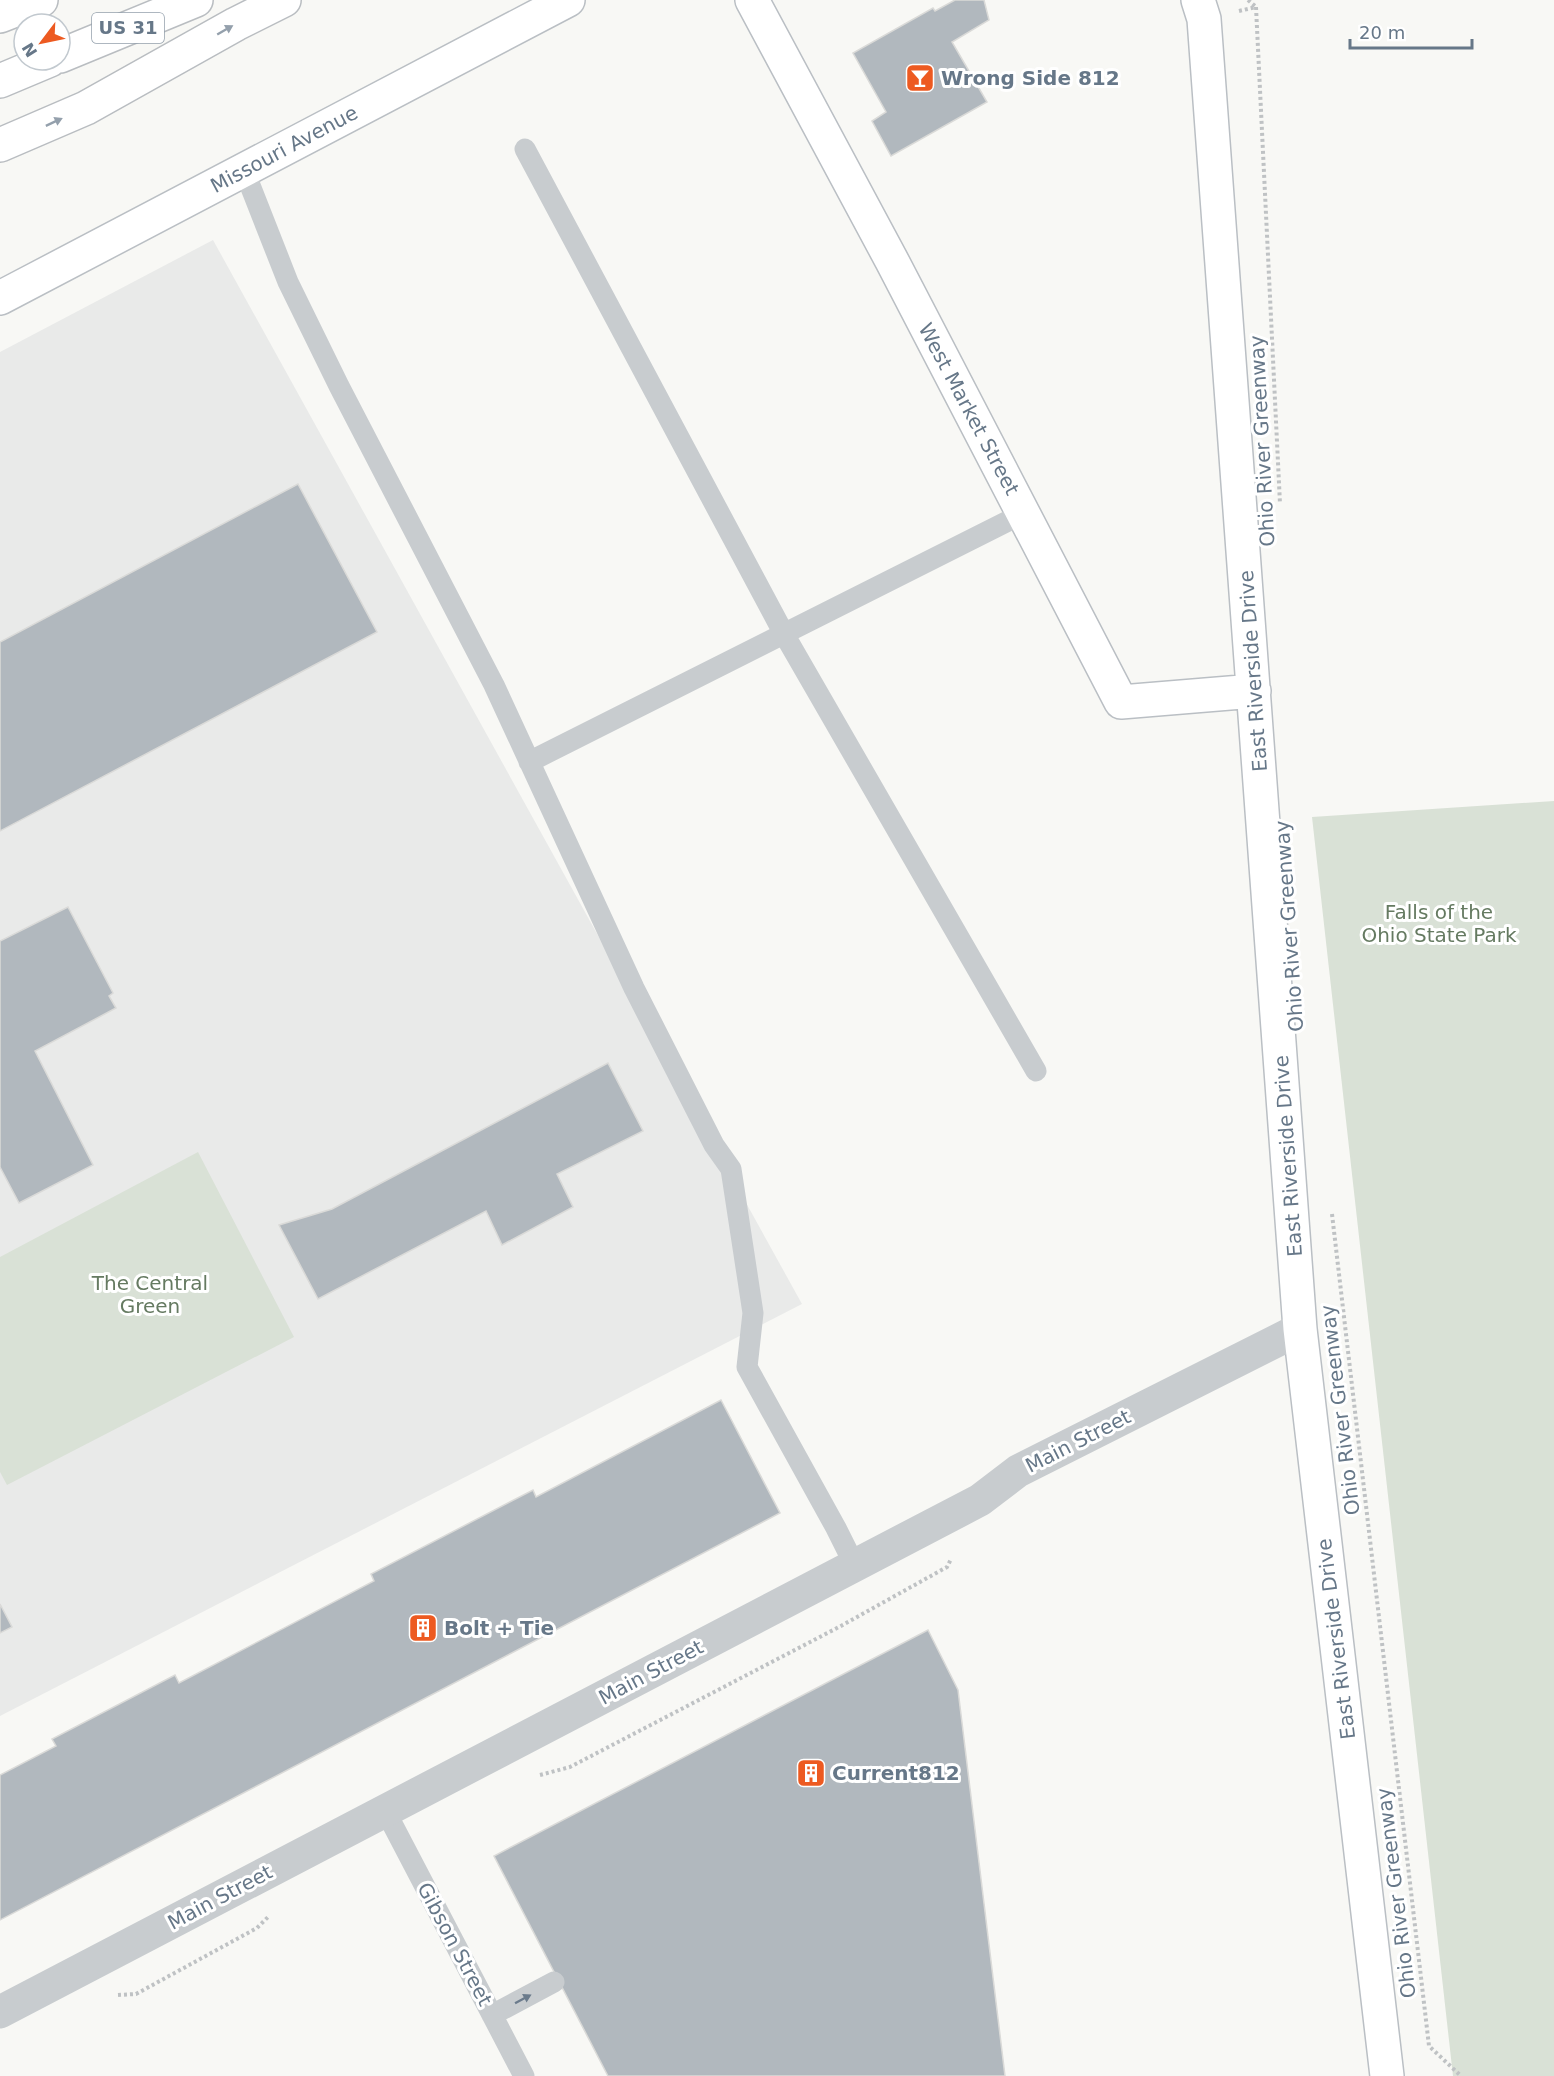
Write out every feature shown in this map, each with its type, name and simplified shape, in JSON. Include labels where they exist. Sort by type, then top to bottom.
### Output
[{"type":"street","points":[[0,16],[42,0]]},
{"type":"street","name":"US 31","points":[[72,51],[196,0]]},
{"type":"street","points":[[0,145],[86,108],[236,24],[284,0]]},
{"type":"street","name":"Missouri Avenue","points":[[0,298],[568,0]]},
{"type":"street","name":"West Market Street","points":[[752,0],[892,261],[1121,702],[1254,691]]},
{"type":"street","name":"East Riverside Drive","points":[[1198,0],[1204,19],[1300,1329],[1387,2076]]},
{"type":"street","points":[[0,81],[21,72]]},
{"type":"street","name":"Main Street","points":[[0,2012],[980,1500],[1018,1471],[1300,1329]]},
{"type":"lane","points":[[525,149],[784,634],[1036,1071]]},
{"type":"lane","points":[[244,170],[288,282],[339,386],[495,686],[634,988],[714,1145],[731,1169],[753,1313],[747,1367],[855,1566]]},
{"type":"lane","points":[[530,762],[1024,513]]},
{"type":"lane","name":"Gibson Street","points":[[386,1812],[524,2076]]},
{"type":"lane","points":[[492,2015],[554,1982]]},
{"type":"path","name":"Ohio River Greenway","points":[[1248,0],[1256,7],[1281,506]]},
{"type":"path","name":"Ohio River Greenway","points":[[1332,1214],[1429,2046],[1461,2076]]},
{"type":"path","points":[[530,1777],[570,1767],[839,1627],[947,1567]]},
{"type":"shaded area","points":[[213,240],[802,1304],[0,1716],[0,352]]},
{"type":"green space","name":"Falls of the Ohio State Park","points":[[1554,801],[1554,2076],[1453,2076],[1312,817]]},
{"type":"green space","name":"The Central Green","points":[[198,1152],[294,1337],[7,1485],[0,1472],[0,1257]]},
{"type":"building","name":"Wrong Side 812","points":[[955,0],[984,0],[989,20],[952,42],[987,102],[891,156],[872,121],[886,112],[853,53],[933,8],[935,11]]},
{"type":"building","points":[[298,484],[377,632],[0,831],[0,642]]},
{"type":"building","points":[[68,907],[113,993],[109,996],[116,1008],[35,1051],[93,1165],[19,1203],[0,1167],[0,941]]},
{"type":"building","points":[[608,1063],[643,1131],[557,1174],[573,1207],[502,1245],[486,1211],[318,1299],[279,1225],[332,1209]]},
{"type":"building","name":"Bolt + Tie","points":[[721,1400],[780,1513],[0,1920],[0,1775],[56,1746],[52,1739],[175,1675],[179,1683],[374,1581],[371,1574],[533,1490],[536,1497]]},
{"type":"building","points":[[0,1604],[12,1627],[0,1633]]},
{"type":"building","name":"Current812","points":[[928,1630],[958,1690],[1005,2076],[608,2076],[494,1856]]},
{"type":"place","name":"Wrong Side 812","points":[[920,78]]},
{"type":"place","name":"Bolt + Tie","points":[[423,1628]]},
{"type":"place","name":"Current812","points":[[811,1773]]}]
